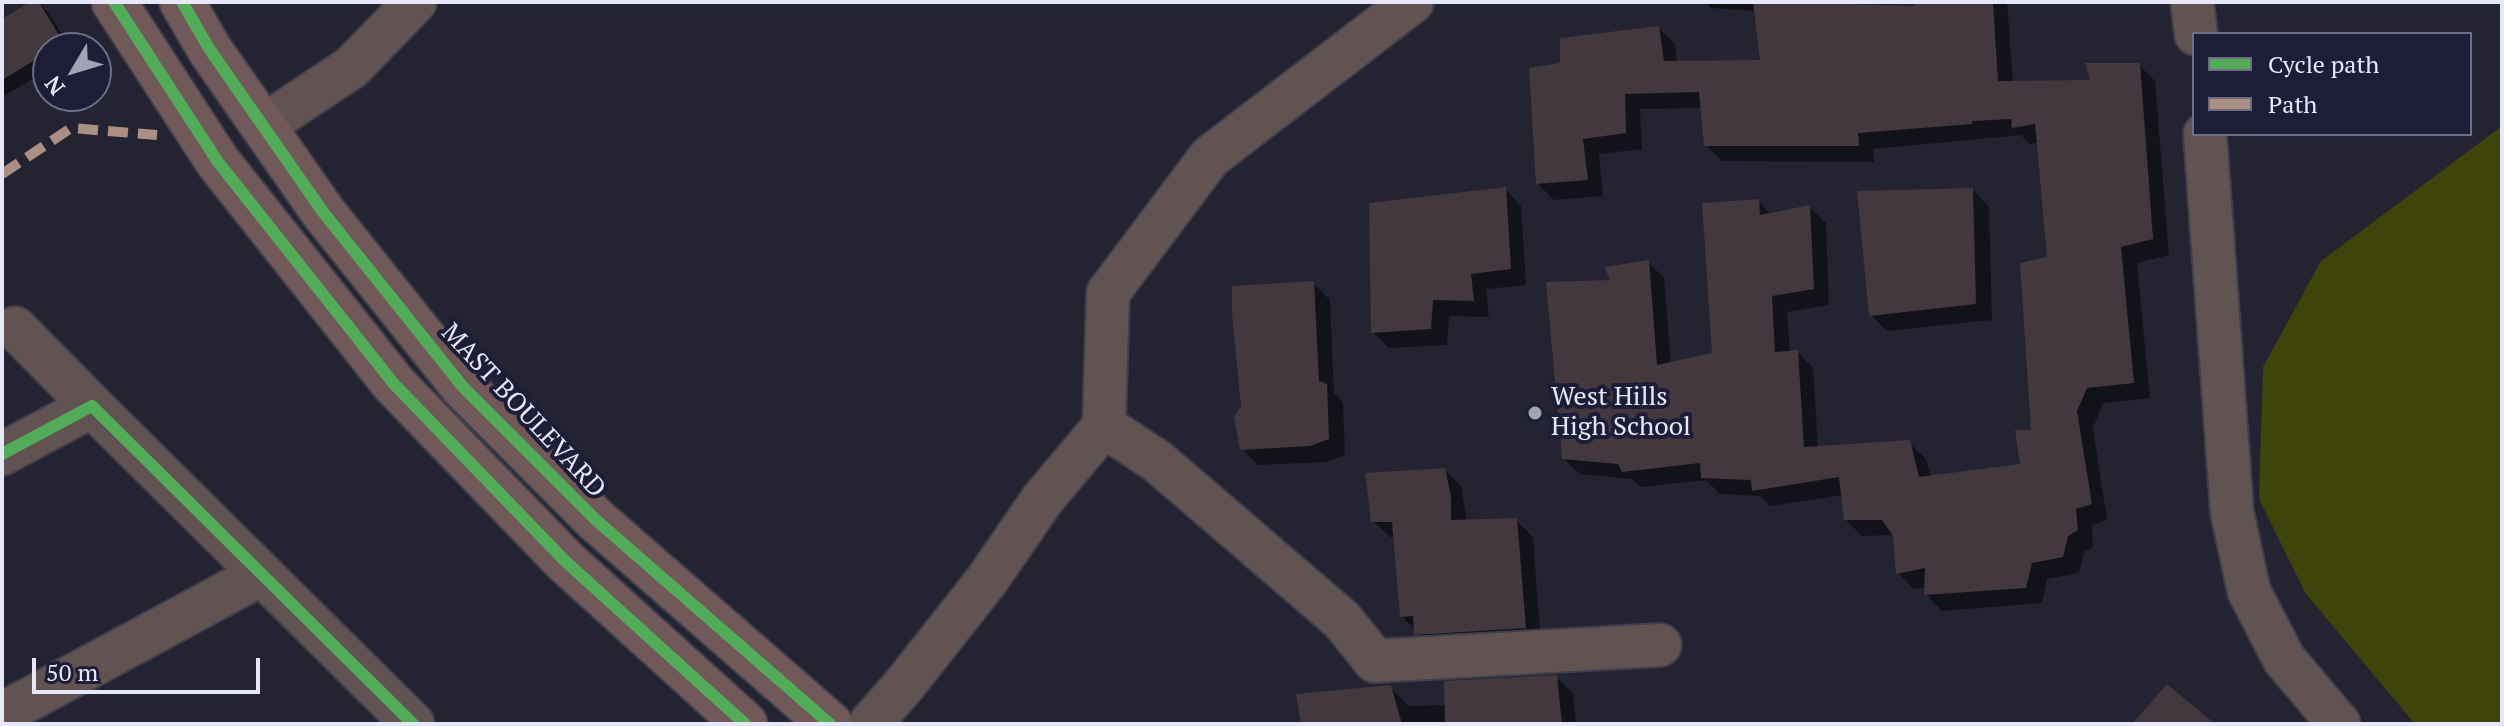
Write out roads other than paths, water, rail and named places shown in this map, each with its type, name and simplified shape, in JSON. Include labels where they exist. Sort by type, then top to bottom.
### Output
[{"type":"main road","points":[[114,2],[218,162],[394,384],[565,561],[745,724]]},
{"type":"main road","name":"MAST BOULEVARD","points":[[182,2],[210,50],[323,212],[463,387],[596,520],[830,724]]},
{"type":"street","points":[[263,126],[352,67],[415,2]]},
{"type":"street","points":[[870,724],[987,580],[1042,500],[1104,426],[1108,293],[1210,157],[1412,2]]},
{"type":"street","points":[[2192,2],[2196,32]]},
{"type":"street","points":[[2205,136],[2232,512],[2249,591],[2284,659],[2339,724]]},
{"type":"street","points":[[15,328],[413,724]]},
{"type":"street","points":[[2,454],[92,406]]},
{"type":"street","points":[[1104,426],[1157,461],[1342,620],[1375,661],[1660,645]]},
{"type":"street","points":[[2,714],[260,575]]},
{"type":"place","name":"West Hills High School","points":[[1535,413]]}]
